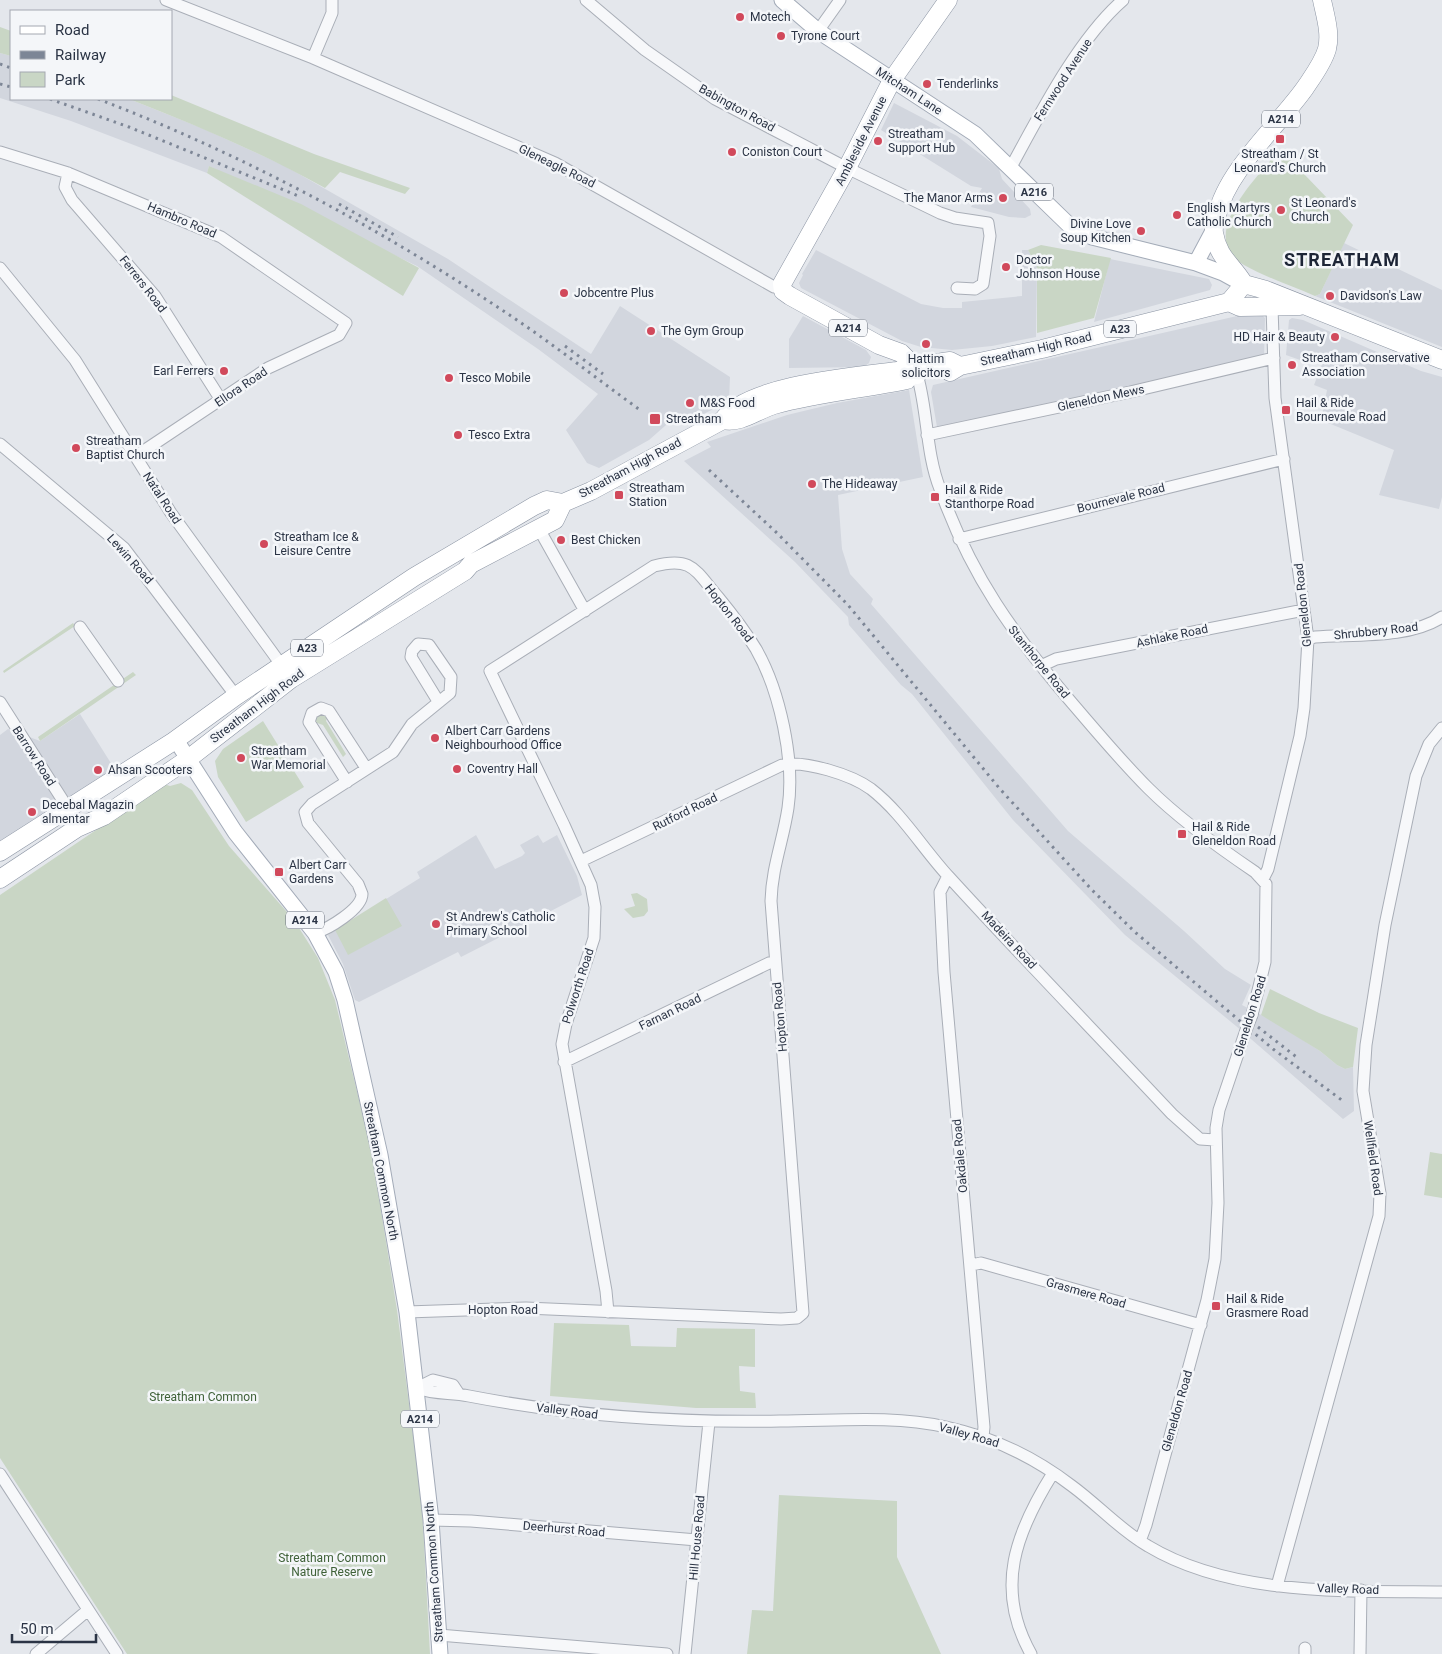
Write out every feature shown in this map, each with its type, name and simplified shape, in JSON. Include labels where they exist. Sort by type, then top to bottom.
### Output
[{"type":"highway","name":"Ambleside Avenue","points":[[782,288],[783,281],[848,168],[892,80],[948,0]]},
{"type":"highway","name":"A214","points":[[1213,230],[1223,196],[1236,172],[1316,73],[1327,48],[1328,26],[1322,0]]},
{"type":"highway","points":[[1213,230],[1223,259],[1239,275],[1244,284],[1229,302]]},
{"type":"highway","name":"Streatham High Road","points":[[1244,284],[1266,290],[1442,360]]},
{"type":"highway","name":"Gleneagle Road","points":[[782,288],[790,296],[880,345],[901,353],[916,373]]},
{"type":"highway","name":"Streatham High Road","points":[[0,879],[77,828],[104,816],[188,759],[286,672],[414,577],[534,506],[547,500],[563,503],[603,485],[723,420],[728,413],[767,395],[818,380],[874,374],[950,372],[960,366],[1025,353],[1229,302],[1240,307],[1303,305]]},
{"type":"highway","name":"A214","points":[[874,374],[882,366],[880,345]]},
{"type":"highway","name":"Streatham High Road","points":[[723,420],[731,422],[771,406],[916,373]]},
{"type":"highway","name":"Streatham High Road","points":[[0,852],[69,810],[176,740],[236,696],[286,672],[464,571],[471,564],[555,520],[563,503]]},
{"type":"main road","name":"Mitcham Lane","points":[[782,0],[818,31],[975,134],[1069,224],[1092,237],[1196,263],[1223,273],[1244,284]]},
{"type":"main road","points":[[1196,263],[1213,230]]},
{"type":"main road","name":"Streatham Common North","points":[[176,740],[235,832],[315,933],[336,972],[355,1040],[380,1155],[407,1312],[431,1520],[440,1654]]},
{"type":"street","name":"Gleneagle Road","points":[[166,0],[313,58],[555,163],[774,287],[782,288]]},
{"type":"street","points":[[313,58],[332,12],[332,0]]},
{"type":"street","name":"Babington Road","points":[[586,0],[645,50],[716,99],[848,168],[940,213],[955,218],[988,223],[990,236],[983,284],[975,289],[956,288]]},
{"type":"street","points":[[818,31],[840,0]]},
{"type":"street","name":"Fernwood Avenue","points":[[1011,167],[1050,95],[1100,23],[1124,0]]},
{"type":"street","name":"Hambro Road","points":[[0,152],[68,173],[221,236],[346,323]]},
{"type":"street","name":"Ferrers Road","points":[[68,173],[66,187],[72,200],[155,296],[221,400]]},
{"type":"street","name":"Natal Road","points":[[0,268],[75,360],[171,512],[286,672]]},
{"type":"street","name":"Gleneldon Road","points":[[1140,1541],[1201,1325],[1215,1259],[1218,1185],[1215,1140],[1219,1110],[1255,1004],[1266,962],[1267,888],[1263,879],[1268,869],[1300,736],[1304,708],[1308,639],[1275,398],[1272,307]]},
{"type":"street","name":"Ellora Road","points":[[136,456],[268,368],[339,335],[346,323]]},
{"type":"street","name":"Gleneldon Mews","points":[[927,435],[1130,392],[1274,358]]},
{"type":"street","name":"Stanthorpe Road","points":[[916,373],[933,469],[959,538],[971,563],[1011,628],[1041,666],[1149,789],[1171,809],[1263,879]]},
{"type":"street","name":"Lewin Road","points":[[0,444],[124,548],[236,696]]},
{"type":"street","name":"Bournevale Road","points":[[959,538],[1284,459]]},
{"type":"street","points":[[539,529],[585,611]]},
{"type":"street","name":"Hopton Road","points":[[407,1312],[526,1308],[781,1319],[797,1318],[803,1313],[776,962],[772,876],[788,808],[789,763],[786,737],[770,680],[758,651],[742,627],[696,571],[677,561],[654,566],[585,611]]},
{"type":"street","name":"Ashlake Road","points":[[1041,666],[1056,659],[1304,610]]},
{"type":"street","name":"Polworth Road","points":[[585,611],[490,671],[581,862],[592,892],[595,907],[594,938],[566,1024],[562,1044],[608,1312]]},
{"type":"street","name":"Shrubbery Road","points":[[1308,639],[1413,630],[1432,624],[1442,617]]},
{"type":"street","points":[[80,627],[118,681]]},
{"type":"street","points":[[315,933],[348,914],[362,898],[358,884],[308,823],[305,812],[312,804],[393,752],[412,724],[432,710],[438,701],[450,693],[451,677],[429,645],[418,644],[412,651],[411,657],[438,701]]},
{"type":"street","name":"Barrow Road","points":[[0,702],[69,810]]},
{"type":"street","points":[[347,782],[309,722],[312,713],[316,710],[325,708],[329,711],[366,768]]},
{"type":"street","name":"Wellfield Road","points":[[1277,1586],[1379,1216],[1380,1194],[1363,1091],[1366,1045],[1384,926],[1416,776],[1429,744],[1442,728]]},
{"type":"street","name":"Rutford Road","points":[[581,862],[789,763]]},
{"type":"street","name":"Madeira Road","points":[[789,763],[832,771],[870,789],[888,805],[948,876],[1172,1114],[1200,1139],[1215,1140]]},
{"type":"street","name":"Oakdale Road","points":[[948,876],[940,892],[944,972],[971,1265],[984,1427],[983,1437]]},
{"type":"street","name":"Farnan Road","points":[[564,1062],[769,963],[776,962]]},
{"type":"street","name":"Grasmere Road","points":[[971,1265],[981,1264],[1201,1325]]},
{"type":"street","name":"Valley Road","points":[[417,1388],[435,1394],[459,1394],[516,1405],[616,1417],[709,1422],[898,1420],[947,1427],[983,1437],[1018,1452],[1053,1472],[1140,1541],[1186,1566],[1236,1580],[1277,1586],[1442,1592]]},
{"type":"street","name":"Hill House Road","points":[[685,1654],[709,1422]]},
{"type":"street","points":[[1031,1654],[1021,1636],[1013,1610],[1011,1576],[1021,1532],[1053,1472]]},
{"type":"street","points":[[0,1474],[117,1654]]},
{"type":"street","name":"Deerhurst Road","points":[[431,1520],[471,1521],[697,1540]]},
{"type":"street","points":[[1360,1654],[1361,1590]]},
{"type":"street","points":[[36,1654],[88,1610]]},
{"type":"street","points":[[439,1636],[667,1654]]},
{"type":"shaded area","points":[[0,53],[10,56],[10,100],[132,100],[204,129],[285,166],[448,259],[591,354],[620,306],[730,377],[729,401],[688,422],[674,418],[649,440],[599,468],[587,463],[566,430],[598,394],[538,349],[417,266],[209,166],[207,173],[71,121],[0,98]]},
{"type":"shaded area","points":[[894,103],[957,136],[992,163],[999,169],[1002,179],[1030,209],[1031,215],[1025,218],[1009,217],[971,207],[982,188],[971,186],[881,130]]},
{"type":"shaded area","points":[[1344,243],[1442,290],[1442,347],[1315,296],[1320,294]]},
{"type":"shaded area","points":[[816,250],[921,304],[943,308],[962,308],[962,302],[1022,296],[1022,250],[1028,250],[1037,267],[1036,337],[992,346],[952,350],[921,347],[902,341],[801,288],[799,283],[802,274]]},
{"type":"shaded area","points":[[1110,259],[1209,279],[1212,285],[1210,290],[1094,322]]},
{"type":"shaded area","points":[[1246,314],[1262,315],[1265,318],[1264,359],[938,433],[931,392],[933,385]]},
{"type":"shaded area","points":[[803,316],[866,350],[871,357],[869,363],[864,367],[789,368],[789,339]]},
{"type":"shaded area","points":[[1292,318],[1303,320],[1421,371],[1442,377],[1442,497],[1439,509],[1379,495],[1394,450],[1321,420],[1327,390],[1314,385],[1323,362],[1306,355],[1303,361],[1286,355],[1289,320]]},
{"type":"shaded area","points":[[909,390],[923,477],[838,495],[842,549],[850,574],[873,599],[871,604],[1068,831],[1225,969],[1251,985],[1242,1005],[1273,1021],[1320,1051],[1337,1065],[1345,1069],[1353,1067],[1354,1111],[1343,1119],[1236,1026],[1125,935],[1013,820],[912,694],[901,685],[849,625],[848,617],[795,562],[684,461],[711,447],[707,442],[787,415],[837,403]]},
{"type":"shaded area","points":[[80,714],[114,768],[0,842],[0,735],[8,729],[40,741]]},
{"type":"shaded area","name":"St Andrew's Catholic Primary School","points":[[476,835],[495,869],[522,856],[525,853],[520,845],[538,835],[543,843],[557,835],[577,876],[582,895],[461,957],[458,952],[359,1002],[355,1000],[343,964],[328,935],[420,878],[417,872]]},
{"type":"green space","points":[[0,27],[10,31],[10,56],[0,53]]},
{"type":"green space","points":[[172,95],[314,154],[410,188],[405,194],[340,172],[325,188],[277,163],[132,100],[172,100]]},
{"type":"green space","points":[[1280,149],[1353,225],[1320,294],[1315,296],[1244,265],[1230,253],[1226,238],[1228,222],[1236,206],[1247,189]]},
{"type":"green space","points":[[209,166],[301,204],[419,268],[403,296],[207,173]]},
{"type":"green space","points":[[1041,245],[1111,258],[1094,318],[1037,333],[1037,267],[1028,250]]},
{"type":"green space","points":[[73,623],[75,626],[4,673],[3,671]]},
{"type":"green space","points":[[133,672],[136,675],[40,741],[38,737]]},
{"type":"green space","points":[[316,710],[328,715],[326,721],[346,754],[343,757],[323,725],[314,722]]},
{"type":"green space","points":[[263,721],[304,787],[246,822],[218,777],[215,761],[223,749]]},
{"type":"green space","name":"Streatham Common","points":[[181,783],[192,790],[229,846],[294,920],[318,958],[335,1000],[372,1154],[397,1310],[422,1505],[430,1654],[127,1654],[0,1458],[0,895],[164,784],[170,786]]},
{"type":"green space","points":[[637,893],[647,899],[648,911],[644,916],[633,918],[624,909],[635,906],[631,894]]},
{"type":"green space","points":[[386,898],[402,926],[348,955],[335,930]]},
{"type":"green space","points":[[1270,989],[1319,1013],[1358,1028],[1353,1067],[1345,1069],[1337,1065],[1320,1051],[1261,1015]]},
{"type":"green space","points":[[1430,1152],[1442,1154],[1442,1198],[1424,1195]]},
{"type":"green space","points":[[554,1323],[629,1325],[631,1346],[676,1347],[677,1328],[755,1329],[755,1367],[739,1366],[740,1391],[755,1393],[756,1408],[696,1408],[550,1396]]},
{"type":"green space","points":[[779,1495],[897,1501],[897,1557],[941,1654],[747,1654],[752,1610],[773,1611]]},
{"type":"railway","points":[[0,64],[10,68]]},
{"type":"railway","points":[[0,84],[10,87]]},
{"type":"railway","points":[[53,100],[129,127],[301,197]]},
{"type":"railway","points":[[100,100],[205,144],[309,195],[360,223],[460,282],[508,314],[640,410]]},
{"type":"railway","points":[[339,204],[398,237]]},
{"type":"railway","points":[[565,346],[603,374]]},
{"type":"railway","points":[[709,470],[777,533],[848,605],[1000,789],[1092,890],[1136,933],[1273,1049],[1343,1101]]},
{"type":"railway","points":[[1258,1027],[1299,1059]]},
{"type":"place","name":"Motech","points":[[740,17]]},
{"type":"place","name":"Tyrone Court","points":[[781,36]]},
{"type":"place","name":"Tenderlinks","points":[[927,84]]},
{"type":"place","name":"Streatham / St Leonard's Church","points":[[1280,139]]},
{"type":"place","name":"Streatham Support Hub","points":[[878,141]]},
{"type":"place","name":"Coniston Court","points":[[732,152]]},
{"type":"place","name":"The Manor Arms","points":[[1003,198]]},
{"type":"place","name":"St Leonard's Church","points":[[1281,210]]},
{"type":"place","name":"English Martyrs Catholic Church","points":[[1177,215]]},
{"type":"place","name":"Divine Love Soup Kitchen","points":[[1141,231]]},
{"type":"place","name":"Doctor Johnson House","points":[[1006,267]]},
{"type":"place","name":"Jobcentre Plus","points":[[564,293]]},
{"type":"place","name":"Davidson's Law","points":[[1330,296]]},
{"type":"place","name":"The Gym Group","points":[[651,331]]},
{"type":"place","name":"HD Hair & Beauty","points":[[1335,337]]},
{"type":"place","name":"Hattim solicitors","points":[[926,344]]},
{"type":"place","name":"Streatham Conservative Association","points":[[1292,365]]},
{"type":"place","name":"Earl Ferrers","points":[[224,371]]},
{"type":"place","name":"Tesco Mobile","points":[[449,378]]},
{"type":"place","name":"M&S Food","points":[[690,403]]},
{"type":"place","name":"Hail & Ride Bournevale Road","points":[[1286,410]]},
{"type":"place","name":"Streatham","points":[[655,419]]},
{"type":"place","name":"Tesco Extra","points":[[458,435]]},
{"type":"place","name":"Streatham Baptist Church","points":[[76,448]]},
{"type":"place","name":"The Hideaway","points":[[812,484]]},
{"type":"place","name":"Streatham Station","points":[[619,495]]},
{"type":"place","name":"Hail & Ride Stanthorpe Road","points":[[935,497]]},
{"type":"place","name":"Best Chicken","points":[[561,540]]},
{"type":"place","name":"Streatham Ice & Leisure Centre","points":[[264,544]]},
{"type":"place","name":"Albert Carr Gardens Neighbourhood Office","points":[[435,738]]},
{"type":"place","name":"Streatham War Memorial","points":[[241,758]]},
{"type":"place","name":"Coventry Hall","points":[[457,769]]},
{"type":"place","name":"Ahsan Scooters","points":[[98,770]]},
{"type":"place","name":"Decebal Magazin almentar","points":[[32,812]]},
{"type":"place","name":"Hail & Ride Gleneldon Road","points":[[1182,834]]},
{"type":"place","name":"Albert Carr Gardens","points":[[279,872]]},
{"type":"place","name":"St Andrew's Catholic Primary School","points":[[436,924]]},
{"type":"place","name":"Hail & Ride Grasmere Road","points":[[1216,1306]]},
{"type":"district","name":"STREATHAM","points":[[1342,259]]},
{"type":"park label","name":"Streatham Common Nature Reserve","points":[[332,1565]]}]
